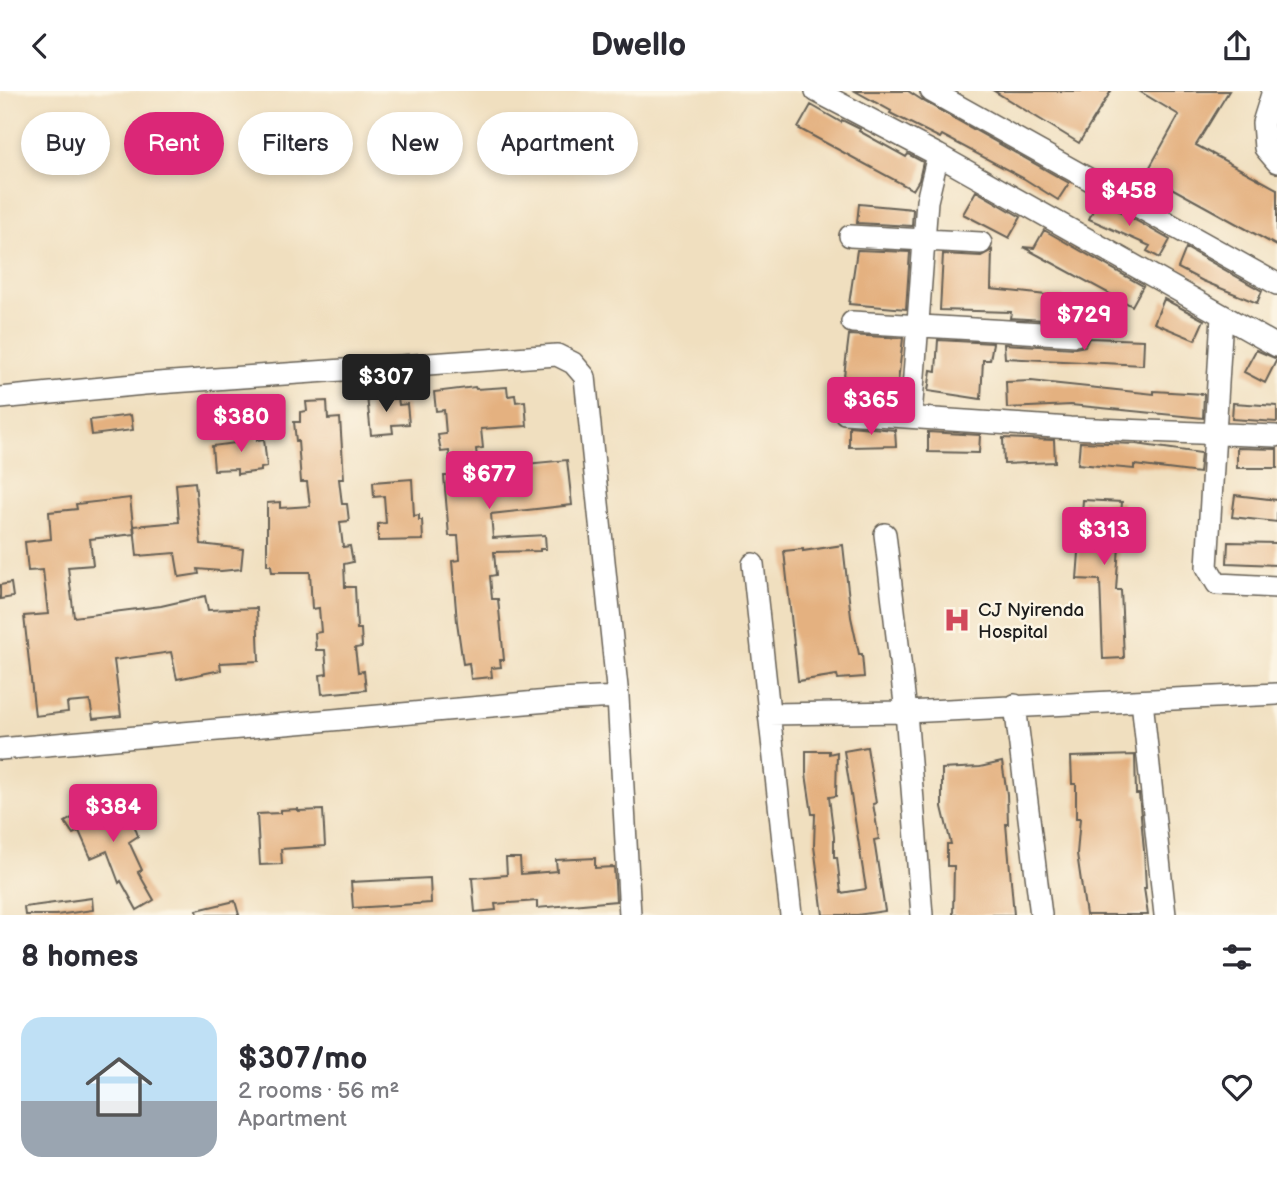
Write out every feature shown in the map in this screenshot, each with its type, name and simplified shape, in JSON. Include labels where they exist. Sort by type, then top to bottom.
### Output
[{"type":"street","points":[[816,91],[938,155],[1277,346]]},
{"type":"street","points":[[931,91],[1277,284]]},
{"type":"street","points":[[1273,91],[1263,123],[1265,148],[1277,162]]},
{"type":"street","points":[[911,416],[923,240],[929,188],[938,155]]},
{"type":"street","points":[[850,236],[981,243]]},
{"type":"street","points":[[1222,316],[1207,567],[1217,584],[1277,587]]},
{"type":"street","points":[[852,322],[1076,335]]},
{"type":"street","points":[[0,398],[144,384],[557,355],[573,363],[585,377],[618,698],[630,915]]},
{"type":"street","points":[[845,413],[1070,428],[1276,436]]},
{"type":"street","points":[[885,534],[906,712],[922,915]]},
{"type":"street","points":[[753,563],[791,915]]},
{"type":"street","points":[[769,714],[906,712],[1277,694]]},
{"type":"street","points":[[0,749],[560,700],[618,698]]},
{"type":"street","points":[[1142,701],[1165,915]]},
{"type":"street","points":[[1015,705],[1041,915]]},
{"type":"building","points":[[855,91],[908,91],[1069,183],[1058,200],[942,135],[940,138],[890,113],[891,111]]},
{"type":"building","points":[[994,91],[1111,91],[1079,143]]},
{"type":"building","points":[[1139,91],[1229,91],[1196,145],[1277,189],[1277,246],[1146,174],[1179,115]]},
{"type":"building","points":[[811,105],[860,129],[859,131],[906,157],[908,154],[923,162],[919,180],[913,190],[798,128]]},
{"type":"building","points":[[976,191],[1021,217],[1009,238],[963,214]]},
{"type":"building","points":[[1098,199],[1170,240],[1160,258],[1147,251],[1150,246],[1089,219]]},
{"type":"building","points":[[859,204],[913,209],[912,226],[857,223]]},
{"type":"building","points":[[1044,230],[1143,286],[1132,306],[1023,247],[1034,248]]},
{"type":"building","points":[[1186,248],[1262,291],[1257,303],[1178,268]]},
{"type":"building","points":[[857,250],[910,252],[906,309],[849,304]]},
{"type":"building","points":[[992,250],[991,289],[1064,297],[1061,321],[1010,318],[1011,312],[940,310],[943,254],[981,256]]},
{"type":"building","points":[[1164,299],[1204,320],[1195,340],[1154,323]]},
{"type":"building","points":[[849,335],[903,338],[896,400],[842,393]]},
{"type":"building","points":[[1089,338],[1144,340],[1143,365],[1005,358],[1004,344],[1075,348],[1085,346]]},
{"type":"building","points":[[938,340],[993,343],[990,360],[983,360],[981,399],[928,391],[931,370],[936,371]]},
{"type":"building","points":[[1256,350],[1277,359],[1265,383],[1244,372]]},
{"type":"building","points":[[1031,381],[1154,394],[1154,391],[1204,394],[1203,418],[1071,405],[1007,408],[1006,382]]},
{"type":"building","points":[[475,387],[507,387],[508,396],[515,395],[516,402],[525,401],[527,426],[481,429],[483,448],[476,449],[479,473],[505,471],[503,456],[525,454],[526,464],[567,460],[572,505],[491,514],[493,538],[545,535],[546,549],[494,552],[496,575],[490,576],[492,599],[498,599],[504,660],[500,660],[501,667],[491,668],[492,677],[471,679],[469,663],[463,664],[457,622],[452,561],[460,560],[458,536],[449,536],[444,476],[452,476],[449,451],[441,452],[438,435],[446,434],[444,410],[436,411],[434,392]]},
{"type":"building","points":[[386,394],[387,397],[391,396],[391,399],[398,398],[399,405],[407,404],[409,424],[392,425],[393,433],[371,435],[367,396]]},
{"type":"building","points":[[327,401],[328,419],[340,418],[344,479],[339,479],[342,504],[347,504],[349,521],[340,522],[343,547],[350,546],[353,562],[344,564],[345,587],[355,587],[357,629],[361,629],[362,647],[355,648],[358,672],[364,671],[366,690],[322,694],[320,675],[327,674],[325,650],[316,650],[315,633],[321,632],[319,608],[312,609],[310,572],[272,572],[271,565],[267,565],[267,503],[280,502],[280,508],[310,506],[307,482],[301,482],[294,422],[300,422],[300,412],[307,411],[306,402]]},
{"type":"building","points":[[1233,403],[1277,406],[1277,422],[1232,419]]},
{"type":"building","points":[[131,415],[133,430],[92,435],[90,420]]},
{"type":"building","points":[[849,426],[895,430],[896,446],[849,447]]},
{"type":"building","points":[[257,432],[257,440],[264,439],[267,467],[261,468],[261,471],[237,474],[237,469],[214,470],[212,446],[236,443],[235,434]]},
{"type":"building","points":[[928,432],[980,435],[979,453],[928,452]]},
{"type":"building","points":[[1003,438],[1054,440],[1055,462],[1004,464]]},
{"type":"building","points":[[1080,442],[1136,444],[1201,453],[1199,473],[1134,465],[1134,469],[1078,464]]},
{"type":"building","points":[[1237,448],[1277,449],[1277,468],[1237,468]]},
{"type":"building","points":[[412,479],[414,516],[419,515],[419,520],[422,520],[423,540],[378,541],[378,524],[386,523],[384,496],[374,497],[373,482]]},
{"type":"building","points":[[195,482],[201,544],[243,549],[241,569],[198,569],[199,574],[179,577],[175,553],[137,556],[134,526],[179,522],[176,484]]},
{"type":"building","points":[[1235,495],[1277,500],[1277,522],[1232,517]]},
{"type":"building","points":[[130,498],[134,534],[90,539],[93,565],[68,567],[74,617],[161,606],[205,596],[208,610],[257,608],[259,661],[220,663],[221,670],[177,679],[171,652],[114,660],[121,716],[93,719],[90,701],[67,703],[68,712],[35,716],[24,616],[48,614],[43,570],[28,571],[25,542],[51,539],[49,512],[77,509],[76,504]]},
{"type":"building","points":[[1083,500],[1122,502],[1116,590],[1121,590],[1124,658],[1103,659],[1100,580],[1077,579]]},
{"type":"building","points":[[1228,542],[1277,543],[1277,565],[1227,563]]},
{"type":"building","points":[[843,545],[851,617],[859,654],[862,654],[864,677],[838,679],[837,675],[798,681],[784,551]]},
{"type":"building","points":[[11,583],[13,597],[0,599],[0,585]]},
{"type":"building","points":[[867,747],[879,839],[874,840],[885,911],[857,915],[823,915],[814,846],[815,814],[812,814],[806,774],[806,751],[829,751],[829,754],[837,752],[836,796],[829,797],[834,857],[837,857],[841,893],[866,889],[844,751]]},
{"type":"building","points":[[1135,755],[1136,794],[1139,794],[1148,915],[1086,915],[1077,854],[1080,818],[1076,818],[1076,784],[1072,784],[1071,757]]},
{"type":"building","points":[[1002,762],[1007,794],[1006,824],[1014,915],[953,915],[954,866],[947,866],[947,844],[951,844],[942,807],[942,769],[980,767]]},
{"type":"building","points":[[90,796],[114,800],[125,819],[131,816],[138,836],[129,842],[142,870],[138,872],[154,900],[137,910],[121,881],[119,883],[107,851],[91,858],[79,831],[73,834],[65,822],[87,809]]},
{"type":"building","points":[[298,809],[323,810],[325,846],[281,849],[282,864],[260,865],[257,814]]},
{"type":"building","points":[[506,858],[520,858],[521,874],[557,871],[556,860],[595,858],[595,868],[614,867],[616,901],[537,908],[537,901],[495,904],[496,910],[475,912],[472,878],[507,875]]},
{"type":"building","points":[[430,878],[431,903],[353,908],[351,882]]},
{"type":"building","points":[[92,898],[93,910],[56,915],[25,915],[24,907]]},
{"type":"building","points":[[235,901],[239,915],[198,915],[197,910]]},
{"type":"place","name":"CJ Nyirenda Hospital","points":[[957,620]]}]
